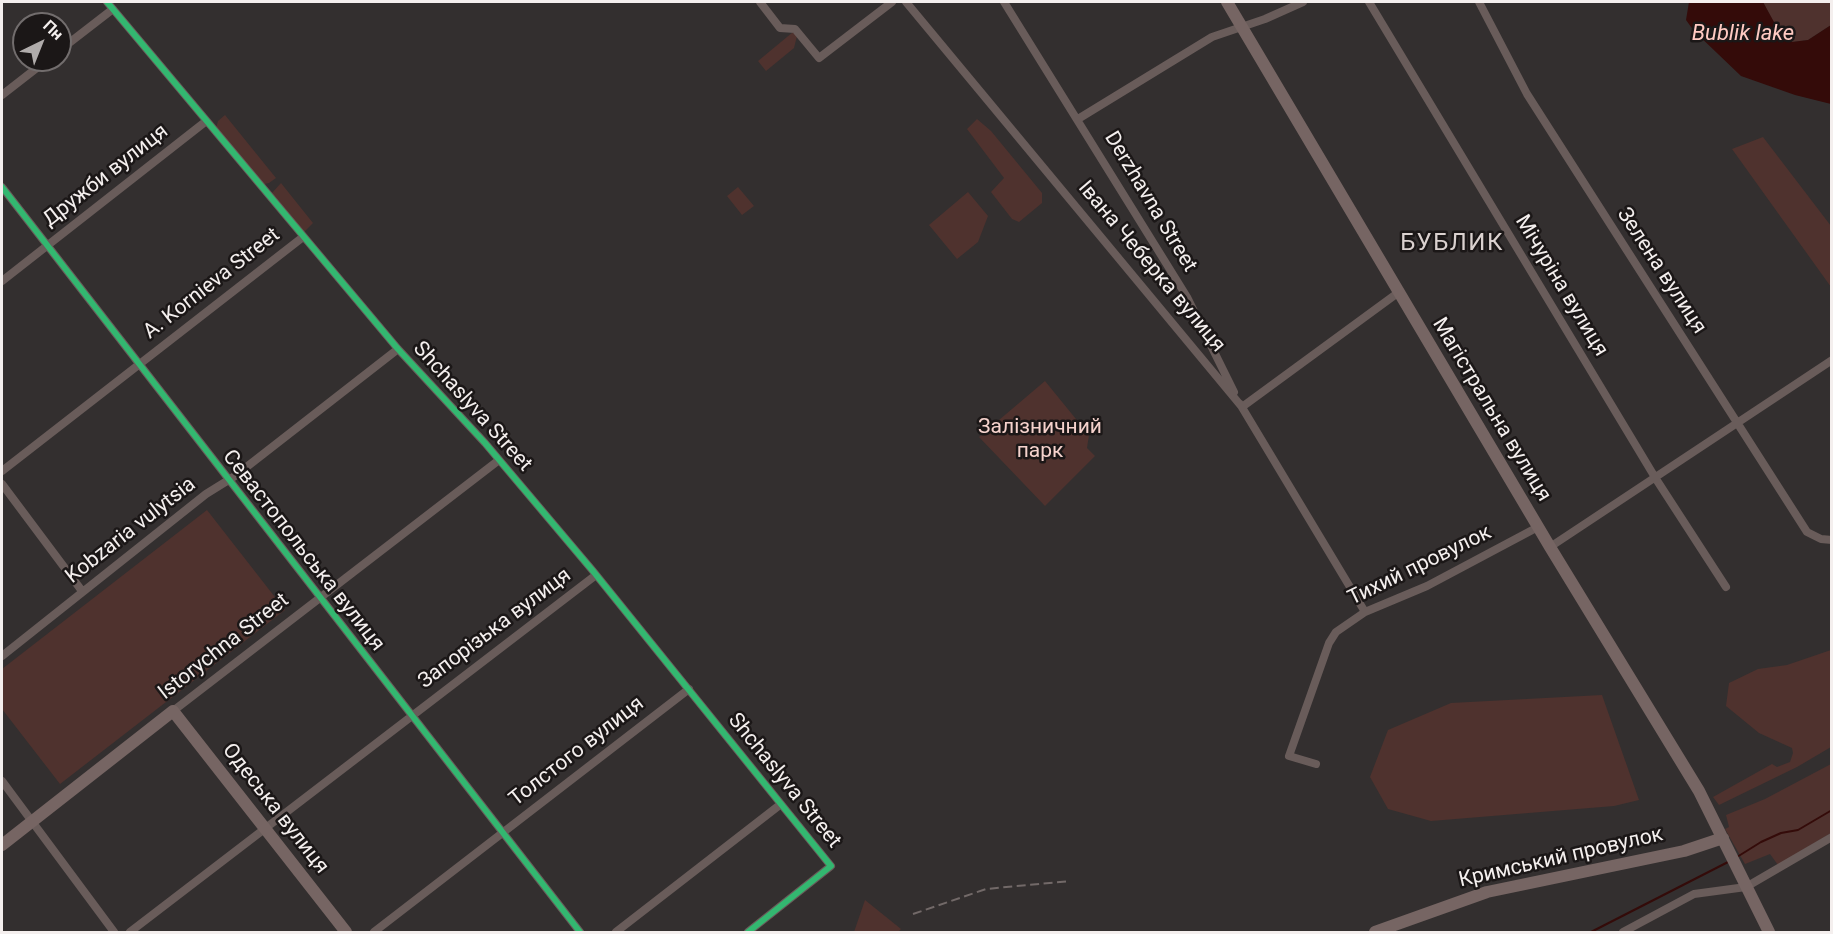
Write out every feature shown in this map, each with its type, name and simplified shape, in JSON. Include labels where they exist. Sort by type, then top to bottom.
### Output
[{"type":"main road","name":"Магістральна вулиця","points":[[1227,2],[1538,527],[1694,782],[1769,933]]},
{"type":"main road","name":"Istorychna Street","points":[[2,845],[173,711]]},
{"type":"main road","name":"Одеська вулиця","points":[[173,711],[346,933]]},
{"type":"main road","name":"Кримський провулок","points":[[1375,933],[1487,892],[1684,851],[1723,838]]},
{"type":"street","points":[[763,3],[780,28],[795,29],[819,58],[892,2]]},
{"type":"street","name":"Івана Чеберка вулиця","points":[[906,2],[1242,407]]},
{"type":"street","name":"Derzhavna Street","points":[[1004,2],[1187,297],[1242,407],[1365,612]]},
{"type":"street","points":[[1078,119],[1212,37],[1303,2]]},
{"type":"street","name":"Мічуріна вулиця","points":[[1369,2],[1656,479],[1726,587]]},
{"type":"street","name":"Зелена вулиця","points":[[1479,2],[1527,94],[1807,532],[1821,539],[1832,540]]},
{"type":"street","points":[[72,39],[110,5]]},
{"type":"street","name":"Shchaslyva Street","points":[[110,5],[205,122],[398,349],[499,460],[596,575],[831,866],[748,933]]},
{"type":"street","points":[[2,95],[31,72]]},
{"type":"street","name":"Дружби вулиця","points":[[2,281],[205,122]]},
{"type":"street","name":"Севастопольська вулиця","points":[[2,188],[137,365],[580,933]]},
{"type":"street","name":"A. Kornieva Street","points":[[2,471],[303,237]]},
{"type":"street","points":[[1242,407],[1399,292]]},
{"type":"street","name":"Kobzaria vulytsia","points":[[2,656],[206,494],[228,481],[398,349]]},
{"type":"street","points":[[1550,547],[1656,479],[1832,360]]},
{"type":"street","name":"Istorychna Street","points":[[173,711],[499,460]]},
{"type":"street","points":[[2,484],[82,591]]},
{"type":"street","name":"Тихий провулок","points":[[1316,764],[1289,756],[1329,642],[1347,622],[1427,586],[1538,527]]},
{"type":"street","name":"Запорізька вулиця","points":[[130,933],[265,827],[596,575]]},
{"type":"street","name":"Толстого вулиця","points":[[374,933],[689,689]]},
{"type":"street","points":[[2,781],[114,933]]},
{"type":"street","points":[[616,933],[781,804]]},
{"type":"street","points":[[1623,933],[1694,894],[1746,886],[1832,837]]},
{"type":"green space","points":[[1763,2],[1831,2],[1831,25],[1808,40],[1792,42],[1780,34]]},
{"type":"green space","points":[[793,32],[797,36],[794,48],[766,71],[758,61]]},
{"type":"green space","points":[[225,115],[276,178],[264,184],[216,128],[218,121]]},
{"type":"green space","points":[[977,119],[991,131],[1042,193],[1042,203],[1019,222],[1012,219],[991,192],[1004,178],[967,129]]},
{"type":"green space","points":[[1763,137],[1831,226],[1831,287],[1732,149]]},
{"type":"green space","points":[[281,183],[313,223],[304,232],[272,193]]},
{"type":"green space","points":[[738,187],[754,206],[742,215],[727,196]]},
{"type":"green space","points":[[968,192],[988,216],[978,242],[957,259],[929,225]]},
{"type":"green space","name":"Залізничний парк","points":[[1045,381],[1089,435],[1087,448],[1095,456],[1045,506],[979,437]]},
{"type":"green space","points":[[207,510],[285,610],[60,784],[2,709],[2,669]]},
{"type":"green space","points":[[1831,650],[1831,747],[1797,767],[1719,805],[1713,797],[1772,764],[1777,767],[1790,762],[1793,753],[1792,748],[1759,733],[1726,706],[1729,683],[1758,669],[1787,665]]},
{"type":"green space","points":[[1602,695],[1639,800],[1614,806],[1431,821],[1388,809],[1370,777],[1388,730],[1451,703]]},
{"type":"green space","points":[[1831,764],[1831,833],[1778,865],[1770,854],[1745,864],[1725,829],[1729,827],[1726,815],[1765,799]]},
{"type":"green space","points":[[865,900],[901,929],[898,932],[854,932]]},
{"type":"water","name":"Bublik lake","points":[[1689,2],[1763,2],[1780,33],[1792,42],[1808,40],[1831,25],[1831,104],[1795,95],[1741,76],[1694,31],[1686,20]]},
{"type":"waterway","points":[[1737,857],[1781,833],[1798,830],[1832,810]]},
{"type":"waterway","points":[[1591,932],[1730,861]]},
{"type":"railway","points":[[913,914],[986,889],[1070,881]]},
{"type":"cycle path","points":[[107,2],[398,349],[485,443],[593,571],[831,866],[748,932]]},
{"type":"cycle path","points":[[2,187],[580,932]]},
{"type":"district","name":"БУБЛИК","points":[[1452,244]]}]
